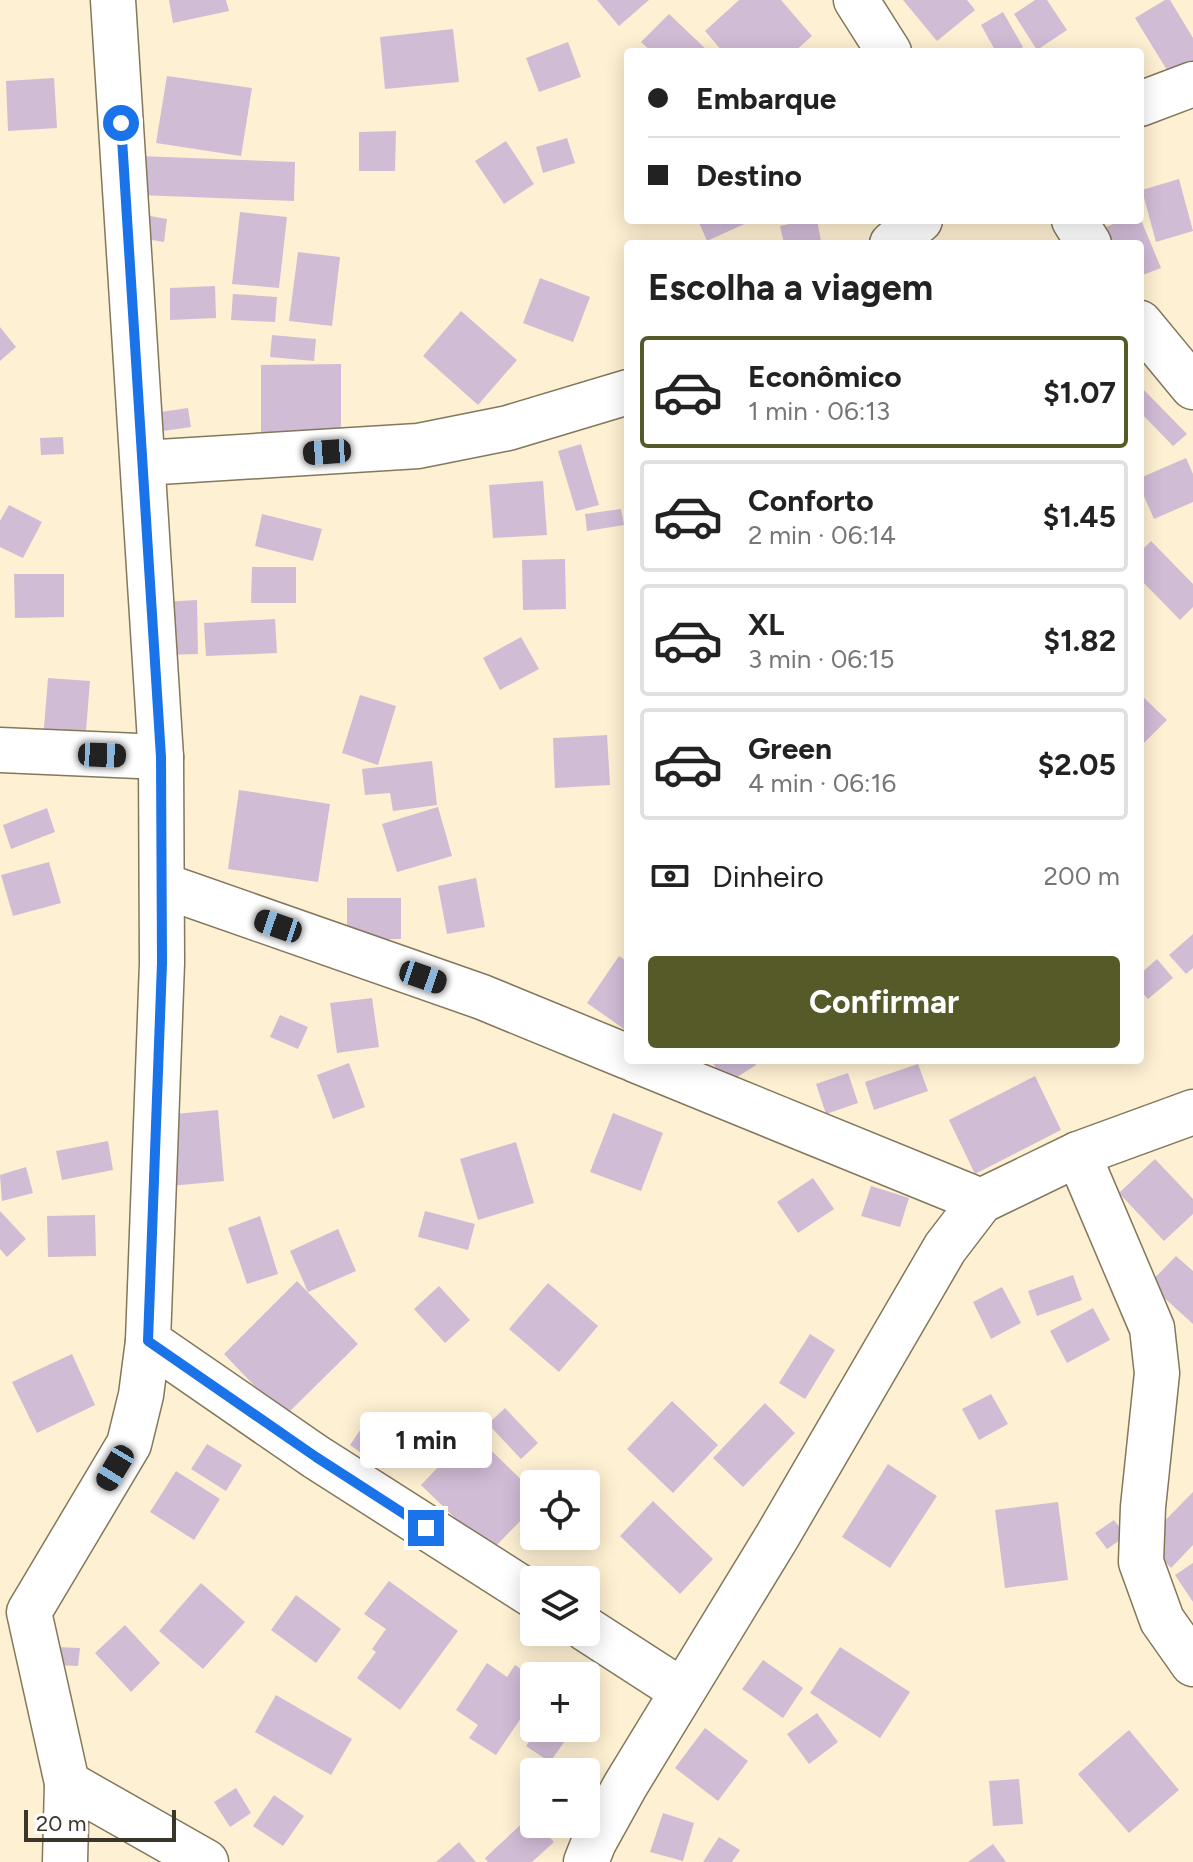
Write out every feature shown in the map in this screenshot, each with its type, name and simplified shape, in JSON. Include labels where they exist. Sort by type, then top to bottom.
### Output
[{"type":"street","points":[[65,1862],[67,1783],[14,1608],[129,1444],[141,1395],[148,1341],[162,963],[161,757],[113,0]]},
{"type":"street","points":[[856,0],[886,48]]},
{"type":"street","points":[[1144,102],[1193,84]]},
{"type":"street","points":[[897,240],[915,224]]},
{"type":"street","points":[[1144,328],[1193,387]]},
{"type":"street","points":[[143,463],[418,446],[508,428],[624,393]]},
{"type":"street","points":[[0,750],[161,757]]},
{"type":"street","points":[[162,885],[482,997],[624,1055]]},
{"type":"street","points":[[645,1064],[981,1201]]},
{"type":"street","points":[[586,1862],[625,1786],[778,1535],[945,1248],[981,1201],[1078,1154],[1193,1112]]},
{"type":"street","points":[[1078,1154],[1152,1328],[1157,1373],[1143,1507],[1141,1562],[1162,1620],[1193,1664]]},
{"type":"street","points":[[148,1341],[316,1457],[520,1587]]},
{"type":"street","points":[[600,1638],[682,1691]]},
{"type":"street","points":[[67,1783],[206,1862]]},
{"type":"building","points":[[169,0],[226,0],[229,11],[173,23]]},
{"type":"building","points":[[597,0],[649,0],[619,26]]},
{"type":"building","points":[[739,0],[781,0],[812,36],[798,48],[720,48],[705,31]]},
{"type":"building","points":[[903,0],[967,0],[975,10],[937,41]]},
{"type":"building","points":[[1035,0],[1047,0],[1067,30],[1036,48],[1014,14]]},
{"type":"building","points":[[1170,0],[1193,38],[1193,61],[1170,75],[1135,18]]},
{"type":"building","points":[[1003,12],[1023,47],[994,48],[981,25]]},
{"type":"building","points":[[669,14],[705,48],[648,48],[641,42]]},
{"type":"building","points":[[453,29],[459,82],[385,89],[380,37]]},
{"type":"building","points":[[568,42],[581,77],[539,92],[526,58]]},
{"type":"building","points":[[167,76],[252,88],[241,156],[156,143]]},
{"type":"building","points":[[54,78],[57,128],[8,131],[6,81]]},
{"type":"building","points":[[396,131],[395,171],[359,171],[359,132]]},
{"type":"building","points":[[567,138],[575,163],[543,173],[536,147]]},
{"type":"building","points":[[506,141],[534,184],[504,204],[475,161]]},
{"type":"building","points":[[139,156],[295,162],[294,201],[138,195]]},
{"type":"building","points":[[1179,179],[1193,231],[1156,242],[1144,189]]},
{"type":"building","points":[[240,212],[287,217],[279,288],[232,284]]},
{"type":"building","points":[[139,214],[167,219],[164,242],[135,237]]},
{"type":"building","points":[[700,224],[744,224],[709,240]]},
{"type":"building","points":[[818,224],[821,240],[783,240],[780,226]]},
{"type":"building","points":[[1113,224],[1143,224],[1161,268],[1144,274],[1144,240],[1103,240],[1099,230]]},
{"type":"building","points":[[298,252],[340,257],[332,326],[289,321]]},
{"type":"building","points":[[540,278],[590,297],[573,342],[523,323]]},
{"type":"building","points":[[215,286],[216,318],[170,320],[170,288]]},
{"type":"building","points":[[233,294],[277,297],[275,322],[231,320]]},
{"type":"building","points":[[461,311],[517,360],[478,405],[423,356]]},
{"type":"building","points":[[0,327],[16,347],[0,361]]},
{"type":"building","points":[[272,335],[316,339],[314,361],[270,357]]},
{"type":"building","points":[[341,364],[341,449],[261,449],[261,365]]},
{"type":"building","points":[[1144,390],[1187,434],[1173,446],[1144,416]]},
{"type":"building","points":[[188,408],[191,427],[156,432],[154,413]]},
{"type":"building","points":[[63,437],[64,454],[41,455],[40,438]]},
{"type":"building","points":[[581,444],[599,505],[576,511],[558,451]]},
{"type":"building","points":[[1186,458],[1193,474],[1193,502],[1154,519],[1144,496],[1144,476]]},
{"type":"building","points":[[543,481],[547,535],[493,538],[489,485]]},
{"type":"building","points":[[9,505],[42,522],[23,558],[0,547],[0,521]]},
{"type":"building","points":[[621,509],[624,525],[587,531],[585,514]]},
{"type":"building","points":[[262,514],[322,529],[313,561],[255,546]]},
{"type":"building","points":[[1151,541],[1193,584],[1193,607],[1180,620],[1144,583],[1144,548]]},
{"type":"building","points":[[565,559],[566,609],[523,610],[522,560]]},
{"type":"building","points":[[252,567],[296,567],[296,603],[251,603]]},
{"type":"building","points":[[14,574],[64,574],[64,617],[15,618]]},
{"type":"building","points":[[197,600],[198,654],[163,655],[162,602]]},
{"type":"building","points":[[275,619],[277,653],[206,656],[204,623]]},
{"type":"building","points":[[521,637],[539,669],[500,690],[483,658]]},
{"type":"building","points":[[48,678],[90,681],[85,743],[43,739]]},
{"type":"building","points":[[360,695],[396,706],[378,765],[342,753]]},
{"type":"building","points":[[1144,698],[1167,720],[1144,743]]},
{"type":"building","points":[[607,735],[610,785],[555,788],[553,738]]},
{"type":"building","points":[[432,761],[437,805],[393,811],[390,793],[365,795],[362,769]]},
{"type":"building","points":[[239,790],[330,804],[318,882],[228,869]]},
{"type":"building","points":[[438,807],[452,856],[397,872],[382,824]]},
{"type":"building","points":[[47,808],[55,832],[11,849],[3,825]]},
{"type":"building","points":[[49,862],[61,903],[13,916],[1,875]]},
{"type":"building","points":[[476,878],[485,927],[447,934],[438,886]]},
{"type":"building","points":[[347,898],[401,898],[401,939],[347,940]]},
{"type":"building","points":[[1193,934],[1193,968],[1186,974],[1169,955]]},
{"type":"building","points":[[619,956],[624,959],[624,1029],[587,1003]]},
{"type":"building","points":[[1157,959],[1173,978],[1148,999],[1144,994],[1144,970]]},
{"type":"building","points":[[372,998],[379,1047],[337,1053],[330,1003]]},
{"type":"building","points":[[280,1015],[308,1027],[298,1049],[270,1037]]},
{"type":"building","points":[[349,1063],[365,1107],[333,1119],[317,1075]]},
{"type":"building","points":[[714,1064],[755,1064],[756,1065],[726,1084]]},
{"type":"building","points":[[918,1064],[928,1091],[874,1110],[865,1082]]},
{"type":"building","points":[[848,1073],[858,1103],[826,1114],[816,1084]]},
{"type":"building","points":[[1035,1076],[1061,1130],[975,1174],[949,1120]]},
{"type":"building","points":[[218,1110],[224,1181],[170,1186],[164,1115]]},
{"type":"building","points":[[613,1113],[663,1133],[641,1191],[590,1172]]},
{"type":"building","points":[[108,1141],[113,1170],[62,1180],[56,1151]]},
{"type":"building","points":[[516,1142],[534,1203],[478,1220],[460,1159]]},
{"type":"building","points":[[1155,1159],[1193,1199],[1193,1214],[1164,1241],[1119,1193]]},
{"type":"building","points":[[26,1167],[33,1193],[2,1201],[0,1175]]},
{"type":"building","points":[[813,1178],[834,1209],[798,1233],[777,1202]]},
{"type":"building","points":[[871,1186],[909,1198],[900,1227],[861,1216]]},
{"type":"building","points":[[0,1211],[26,1239],[7,1257],[0,1249]]},
{"type":"building","points":[[425,1211],[475,1224],[468,1250],[418,1237]]},
{"type":"building","points":[[95,1215],[96,1256],[48,1257],[47,1216]]},
{"type":"building","points":[[260,1216],[278,1274],[247,1284],[228,1228]]},
{"type":"building","points":[[338,1229],[356,1271],[308,1292],[290,1251]]},
{"type":"building","points":[[1176,1256],[1193,1271],[1193,1324],[1149,1284]]},
{"type":"building","points":[[1073,1275],[1082,1300],[1037,1316],[1028,1291]]},
{"type":"building","points":[[297,1281],[358,1344],[284,1417],[224,1354]]},
{"type":"building","points":[[548,1283],[598,1326],[559,1372],[509,1329]]},
{"type":"building","points":[[439,1286],[470,1320],[445,1343],[414,1309]]},
{"type":"building","points":[[1002,1287],[1021,1323],[991,1339],[973,1302]]},
{"type":"building","points":[[1093,1308],[1110,1340],[1067,1363],[1050,1331]]},
{"type":"building","points":[[810,1334],[835,1350],[805,1399],[779,1383]]},
{"type":"building","points":[[72,1354],[95,1405],[37,1433],[12,1382]]},
{"type":"building","points":[[991,1394],[1008,1424],[979,1440],[962,1409]]},
{"type":"building","points":[[672,1401],[718,1445],[673,1493],[627,1449]]},
{"type":"building","points":[[765,1403],[795,1433],[743,1487],[713,1458]]},
{"type":"building","points":[[505,1408],[538,1443],[521,1459],[488,1424]]},
{"type":"building","points":[[369,1417],[404,1441],[384,1469],[350,1445]]},
{"type":"building","points":[[472,1432],[520,1478],[520,1521],[490,1552],[421,1485]]},
{"type":"building","points":[[207,1444],[242,1465],[226,1491],[191,1469]]},
{"type":"building","points":[[888,1464],[937,1496],[890,1568],[842,1537]]},
{"type":"building","points":[[176,1471],[220,1499],[194,1540],[150,1512]]},
{"type":"building","points":[[1193,1492],[1193,1545],[1171,1568],[1145,1541]]},
{"type":"building","points":[[653,1501],[713,1559],[680,1594],[620,1536]]},
{"type":"building","points":[[1058,1502],[1068,1580],[1005,1588],[995,1510]]},
{"type":"building","points":[[1114,1520],[1126,1536],[1107,1549],[1095,1533]]},
{"type":"building","points":[[1193,1563],[1193,1602],[1175,1575]]},
{"type":"building","points":[[389,1581],[458,1631],[400,1710],[357,1678],[376,1652],[372,1649],[386,1629],[364,1614]]},
{"type":"building","points":[[201,1583],[245,1622],[203,1669],[159,1631]]},
{"type":"building","points":[[296,1595],[341,1629],[316,1663],[271,1630]]},
{"type":"building","points":[[125,1625],[160,1663],[131,1692],[95,1653]]},
{"type":"building","points":[[55,1647],[80,1648],[78,1666],[54,1665]]},
{"type":"building","points":[[840,1647],[910,1692],[880,1738],[810,1693]]},
{"type":"building","points":[[763,1660],[803,1688],[783,1718],[742,1689]]},
{"type":"building","points":[[487,1663],[507,1677],[515,1665],[520,1668],[520,1720],[496,1755],[469,1738],[478,1725],[456,1710]]},
{"type":"building","points":[[276,1695],[352,1739],[331,1775],[255,1732]]},
{"type":"building","points":[[817,1713],[838,1742],[809,1764],[787,1734]]},
{"type":"building","points":[[705,1728],[748,1761],[718,1801],[675,1768]]},
{"type":"building","points":[[1129,1730],[1179,1790],[1129,1833],[1078,1774]]},
{"type":"building","points":[[529,1742],[564,1742],[553,1758],[544,1758],[526,1746]]},
{"type":"building","points":[[1019,1779],[1023,1824],[993,1826],[989,1781]]},
{"type":"building","points":[[236,1788],[251,1813],[230,1827],[214,1802]]},
{"type":"building","points":[[274,1795],[304,1816],[283,1846],[253,1826]]},
{"type":"building","points":[[663,1813],[694,1823],[683,1861],[650,1852]]},
{"type":"building","points":[[520,1825],[520,1838],[550,1838],[554,1842],[532,1862],[488,1862],[485,1858]]},
{"type":"building","points":[[719,1837],[740,1850],[732,1862],[703,1862]]},
{"type":"building","points":[[459,1842],[476,1862],[436,1862]]},
{"type":"building","points":[[993,1844],[1006,1862],[968,1862]]},
{"type":"route","points":[[121,123],[161,757],[162,963],[148,1341],[316,1457],[426,1528]]}]
